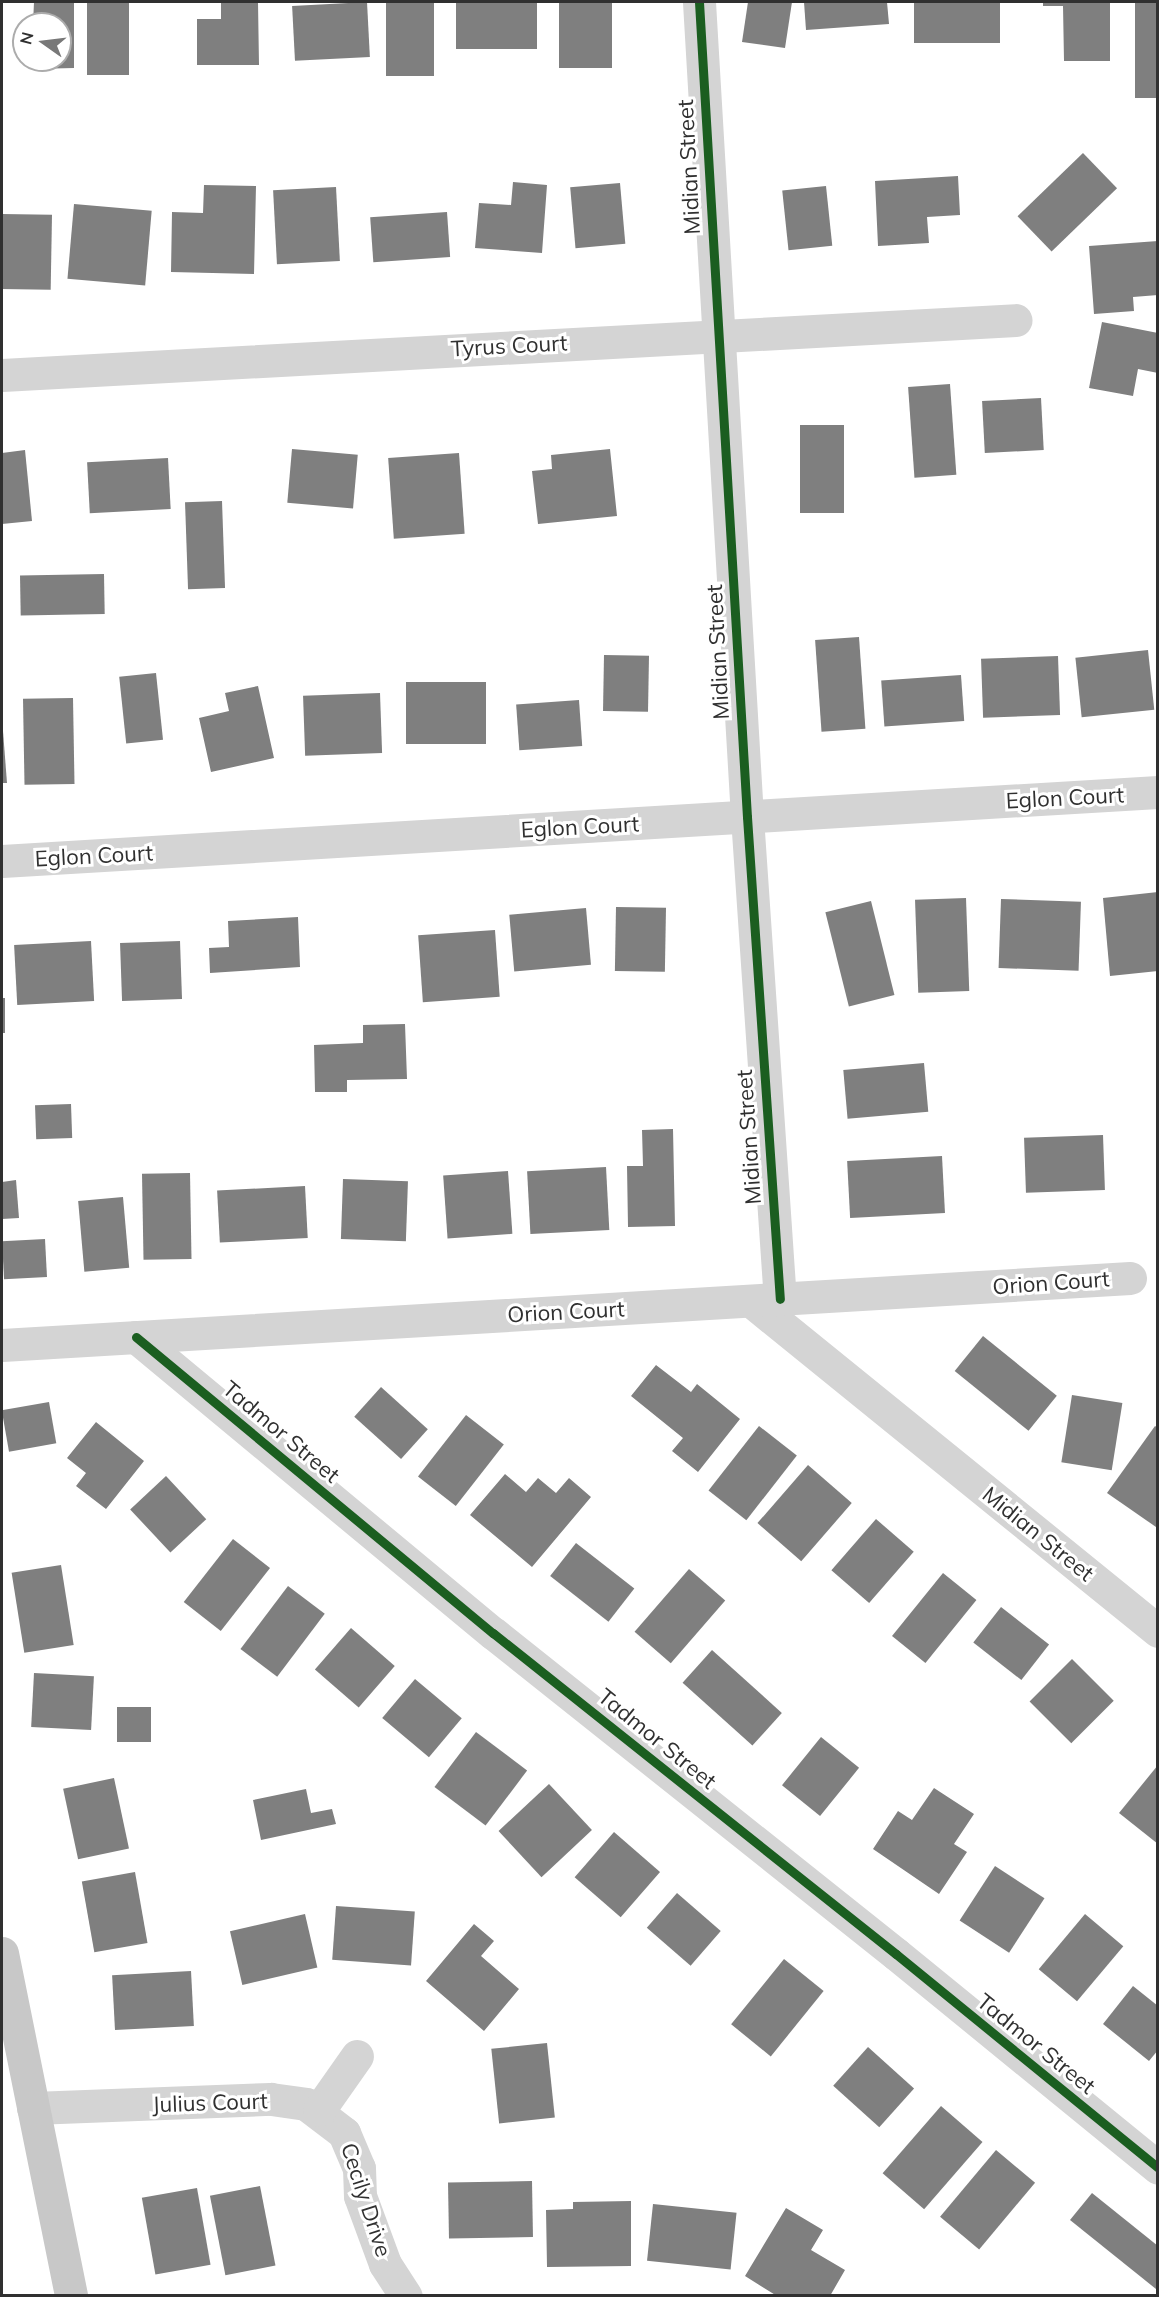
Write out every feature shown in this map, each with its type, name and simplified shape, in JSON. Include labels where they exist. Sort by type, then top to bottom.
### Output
[{"type":"main road","points":[[2,1953],[71,2295]]},
{"type":"street","name":"Midian Street","points":[[699,2],[747,817],[766,1300],[1158,1631]]},
{"type":"street","name":"Tyrus Court","points":[[2,375],[719,334],[1016,320]]},
{"type":"street","name":"Eglon Court","points":[[2,861],[1158,792]]},
{"type":"street","name":"Orion Court","points":[[2,1345],[1130,1278]]},
{"type":"street","name":"Tadmor Street","points":[[136,1337],[493,1633],[1158,2168]]},
{"type":"street","points":[[319,2110],[357,2056]]},
{"type":"street","name":"Julius Court","points":[[33,2108],[271,2099],[306,2104],[319,2110]]},
{"type":"street","name":"Cecily Drive","points":[[319,2110],[344,2133],[359,2168],[360,2196],[382,2254],[406,2295]]},
{"type":"building","points":[[34,2],[74,2],[74,68],[72,68],[72,12],[34,12]]},
{"type":"building","points":[[87,2],[129,2],[129,75],[87,75]]},
{"type":"building","points":[[221,2],[258,2],[259,65],[197,65],[197,19],[221,19]]},
{"type":"building","points":[[367,2],[370,57],[295,61],[292,6]]},
{"type":"building","points":[[386,2],[434,2],[434,76],[386,76]]},
{"type":"building","points":[[456,2],[537,2],[537,49],[456,49]]},
{"type":"building","points":[[559,2],[612,2],[612,68],[559,68]]},
{"type":"building","points":[[748,2],[792,2],[785,48],[742,42]]},
{"type":"building","points":[[804,2],[887,2],[889,24],[806,30]]},
{"type":"building","points":[[914,2],[1000,2],[1000,43],[914,43]]},
{"type":"building","points":[[1043,2],[1110,2],[1110,61],[1064,61],[1063,6],[1043,6]]},
{"type":"building","points":[[1135,2],[1158,2],[1158,98],[1135,98]]},
{"type":"building","points":[[1083,153],[1117,188],[1052,251],[1018,216]]},
{"type":"building","points":[[958,176],[960,215],[927,217],[929,243],[878,246],[875,181]]},
{"type":"building","points":[[513,182],[547,185],[542,253],[475,248],[479,203],[511,205]]},
{"type":"building","points":[[620,183],[625,244],[576,248],[570,187]]},
{"type":"building","points":[[204,185],[256,186],[254,274],[171,272],[172,212],[203,213]]},
{"type":"building","points":[[826,186],[832,246],[789,250],[782,191]]},
{"type":"building","points":[[336,187],[340,261],[277,264],[273,190]]},
{"type":"building","points":[[74,204],[152,211],[145,286],[67,279]]},
{"type":"building","points":[[447,212],[450,257],[373,262],[370,217]]},
{"type":"building","points":[[2,214],[52,215],[51,290],[2,289]]},
{"type":"building","points":[[1158,241],[1158,295],[1133,297],[1134,311],[1094,314],[1089,246]]},
{"type":"building","points":[[1102,322],[1158,333],[1158,373],[1138,369],[1133,396],[1089,388]]},
{"type":"building","points":[[950,384],[956,475],[914,478],[908,387]]},
{"type":"building","points":[[1041,398],[1044,450],[985,453],[982,401]]},
{"type":"building","points":[[800,425],[844,425],[844,513],[800,513]]},
{"type":"building","points":[[292,449],[358,455],[353,509],[287,503]]},
{"type":"building","points":[[610,449],[617,516],[538,524],[532,471],[552,469],[551,455]]},
{"type":"building","points":[[25,450],[32,521],[2,524],[2,453]]},
{"type":"building","points":[[459,453],[465,534],[394,539],[388,458]]},
{"type":"building","points":[[168,458],[171,509],[90,513],[87,462]]},
{"type":"building","points":[[222,501],[225,588],[188,589],[185,502]]},
{"type":"building","points":[[104,574],[105,614],[21,615],[20,575]]},
{"type":"building","points":[[859,637],[865,729],[822,732],[815,640]]},
{"type":"building","points":[[1148,650],[1154,710],[1082,717],[1075,658]]},
{"type":"building","points":[[604,655],[649,656],[648,712],[603,711]]},
{"type":"building","points":[[1058,656],[1060,715],[983,718],[981,659]]},
{"type":"building","points":[[156,673],[163,740],[126,744],[119,677]]},
{"type":"building","points":[[961,675],[964,721],[884,726],[881,681]]},
{"type":"building","points":[[406,682],[486,682],[486,744],[406,744]]},
{"type":"building","points":[[258,686],[274,758],[211,772],[199,718],[229,711],[225,693]]},
{"type":"building","points":[[380,693],[382,753],[305,756],[303,696]]},
{"type":"building","points":[[73,698],[75,784],[25,785],[23,699]]},
{"type":"building","points":[[579,700],[582,746],[519,750],[516,704]]},
{"type":"building","points":[[2,718],[7,783],[2,783]]},
{"type":"building","points":[[1158,892],[1158,971],[1110,976],[1103,898]]},
{"type":"building","points":[[966,898],[969,991],[918,993],[915,900]]},
{"type":"building","points":[[1001,899],[1081,902],[1079,971],[999,968]]},
{"type":"building","points":[[871,901],[894,995],[849,1006],[825,912]]},
{"type":"building","points":[[616,907],[666,908],[665,972],[615,971]]},
{"type":"building","points":[[586,908],[591,965],[514,971],[509,915]]},
{"type":"building","points":[[298,917],[300,967],[210,973],[209,948],[229,947],[228,921]]},
{"type":"building","points":[[495,930],[500,997],[423,1002],[418,935]]},
{"type":"building","points":[[91,941],[94,1001],[17,1005],[14,945]]},
{"type":"building","points":[[180,941],[182,999],[122,1001],[120,943]]},
{"type":"building","points":[[2,998],[5,998],[5,1033],[2,1033]]},
{"type":"building","points":[[405,1024],[407,1079],[347,1080],[347,1092],[315,1092],[314,1045],[363,1043],[363,1025]]},
{"type":"building","points":[[924,1063],[928,1112],[848,1119],[843,1070]]},
{"type":"building","points":[[71,1104],[72,1138],[36,1139],[35,1105]]},
{"type":"building","points":[[673,1129],[675,1226],[628,1227],[627,1166],[643,1166],[642,1130]]},
{"type":"building","points":[[1103,1135],[1105,1190],[1026,1193],[1024,1138]]},
{"type":"building","points":[[942,1156],[945,1213],[850,1218],[847,1161]]},
{"type":"building","points":[[606,1167],[609,1230],[530,1234],[527,1171]]},
{"type":"building","points":[[508,1171],[512,1234],[448,1238],[443,1176]]},
{"type":"building","points":[[190,1173],[192,1259],[144,1260],[142,1174]]},
{"type":"building","points":[[343,1179],[408,1181],[406,1241],[341,1239]]},
{"type":"building","points":[[16,1180],[19,1218],[2,1219],[2,1182]]},
{"type":"building","points":[[305,1186],[308,1238],[220,1243],[217,1191]]},
{"type":"building","points":[[123,1197],[129,1268],[84,1272],[78,1201]]},
{"type":"building","points":[[45,1239],[47,1277],[4,1279],[2,1241]]},
{"type":"building","points":[[983,1336],[1057,1396],[1029,1431],[955,1371]]},
{"type":"building","points":[[656,1365],[691,1392],[697,1384],[740,1419],[698,1472],[672,1451],[683,1438],[631,1396]]},
{"type":"building","points":[[381,1387],[428,1429],[401,1459],[354,1417]]},
{"type":"building","points":[[1072,1395],[1122,1403],[1112,1470],[1061,1462]]},
{"type":"building","points":[[49,1402],[56,1443],[9,1452],[2,1410]]},
{"type":"building","points":[[466,1415],[504,1445],[456,1506],[418,1476]]},
{"type":"building","points":[[96,1422],[144,1461],[106,1509],[76,1486],[86,1473],[67,1458]]},
{"type":"building","points":[[759,1426],[797,1456],[746,1520],[709,1491]]},
{"type":"building","points":[[1155,1426],[1158,1428],[1156,1527],[1107,1493]]},
{"type":"building","points":[[808,1465],[852,1503],[801,1561],[757,1523]]},
{"type":"building","points":[[505,1474],[526,1492],[538,1478],[556,1493],[569,1478],[591,1497],[532,1567],[470,1515]]},
{"type":"building","points":[[166,1476],[206,1519],[170,1553],[130,1509]]},
{"type":"building","points":[[876,1519],[914,1552],[869,1603],[831,1570]]},
{"type":"building","points":[[233,1539],[270,1568],[221,1631],[184,1602]]},
{"type":"building","points":[[576,1543],[634,1589],[608,1622],[550,1576]]},
{"type":"building","points":[[61,1565],[74,1645],[24,1653],[12,1573]]},
{"type":"building","points":[[689,1569],[725,1600],[671,1663],[635,1632]]},
{"type":"building","points":[[943,1573],[976,1600],[925,1663],[892,1636]]},
{"type":"building","points":[[288,1586],[325,1614],[277,1677],[240,1649]]},
{"type":"building","points":[[1001,1607],[1049,1645],[1021,1680],[973,1642]]},
{"type":"building","points":[[351,1628],[395,1666],[359,1708],[315,1670]]},
{"type":"building","points":[[712,1650],[782,1713],[752,1746],[683,1683]]},
{"type":"building","points":[[1072,1659],[1114,1701],[1071,1743],[1030,1701]]},
{"type":"building","points":[[34,1673],[94,1676],[91,1730],[31,1727]]},
{"type":"building","points":[[415,1679],[462,1718],[429,1757],[382,1718]]},
{"type":"building","points":[[117,1707],[151,1707],[151,1742],[117,1742]]},
{"type":"building","points":[[476,1732],[527,1771],[486,1826],[434,1787]]},
{"type":"building","points":[[821,1737],[859,1768],[820,1816],[782,1785]]},
{"type":"building","points":[[1158,1765],[1158,1844],[1119,1813]]},
{"type":"building","points":[[114,1778],[129,1848],[78,1859],[63,1789]]},
{"type":"building","points":[[549,1784],[592,1830],[542,1877],[499,1831]]},
{"type":"building","points":[[934,1788],[974,1814],[954,1844],[967,1852],[939,1894],[873,1849],[898,1811],[912,1820]]},
{"type":"building","points":[[306,1789],[311,1813],[332,1809],[336,1824],[261,1840],[253,1800]]},
{"type":"building","points":[[614,1832],[660,1872],[621,1917],[575,1877]]},
{"type":"building","points":[[995,1866],[1044,1898],[1009,1953],[960,1921]]},
{"type":"building","points":[[135,1872],[148,1943],[94,1952],[82,1881]]},
{"type":"building","points":[[677,1893],[721,1931],[691,1966],[647,1928]]},
{"type":"building","points":[[336,1906],[415,1912],[411,1965],[332,1960]]},
{"type":"building","points":[[305,1914],[317,1968],[242,1985],[230,1931]]},
{"type":"building","points":[[1085,1914],[1123,1946],[1077,2001],[1039,1969]]},
{"type":"building","points":[[474,1924],[494,1941],[481,1956],[519,1989],[484,2031],[426,1981]]},
{"type":"building","points":[[784,1959],[824,1991],[771,2056],[731,2024]]},
{"type":"building","points":[[191,1971],[194,2026],[115,2030],[112,1975]]},
{"type":"building","points":[[1133,1986],[1158,2006],[1158,2050],[1149,2061],[1103,2024]]},
{"type":"building","points":[[547,2043],[555,2118],[499,2123],[491,2049]]},
{"type":"building","points":[[868,2047],[914,2088],[879,2127],[833,2086]]},
{"type":"building","points":[[941,2106],[983,2142],[924,2209],[883,2173]]},
{"type":"building","points":[[996,2150],[1035,2183],[979,2249],[940,2217]]},
{"type":"building","points":[[532,2181],[533,2237],[449,2238],[448,2182]]},
{"type":"building","points":[[260,2186],[275,2266],[225,2275],[210,2196]]},
{"type":"building","points":[[197,2188],[211,2265],[155,2275],[142,2198]]},
{"type":"building","points":[[1092,2193],[1158,2246],[1156,2289],[1070,2220]]},
{"type":"building","points":[[631,2201],[631,2266],[547,2267],[546,2210],[573,2209],[573,2202]]},
{"type":"building","points":[[653,2204],[737,2213],[731,2269],[647,2261]]},
{"type":"building","points":[[786,2208],[823,2230],[811,2250],[845,2270],[830,2296],[777,2296],[745,2276]]},
{"type":"cycle path","points":[[699,2],[747,817],[780,1299]]},
{"type":"cycle path","points":[[136,1337],[493,1633],[896,1954],[1158,2168]]}]
